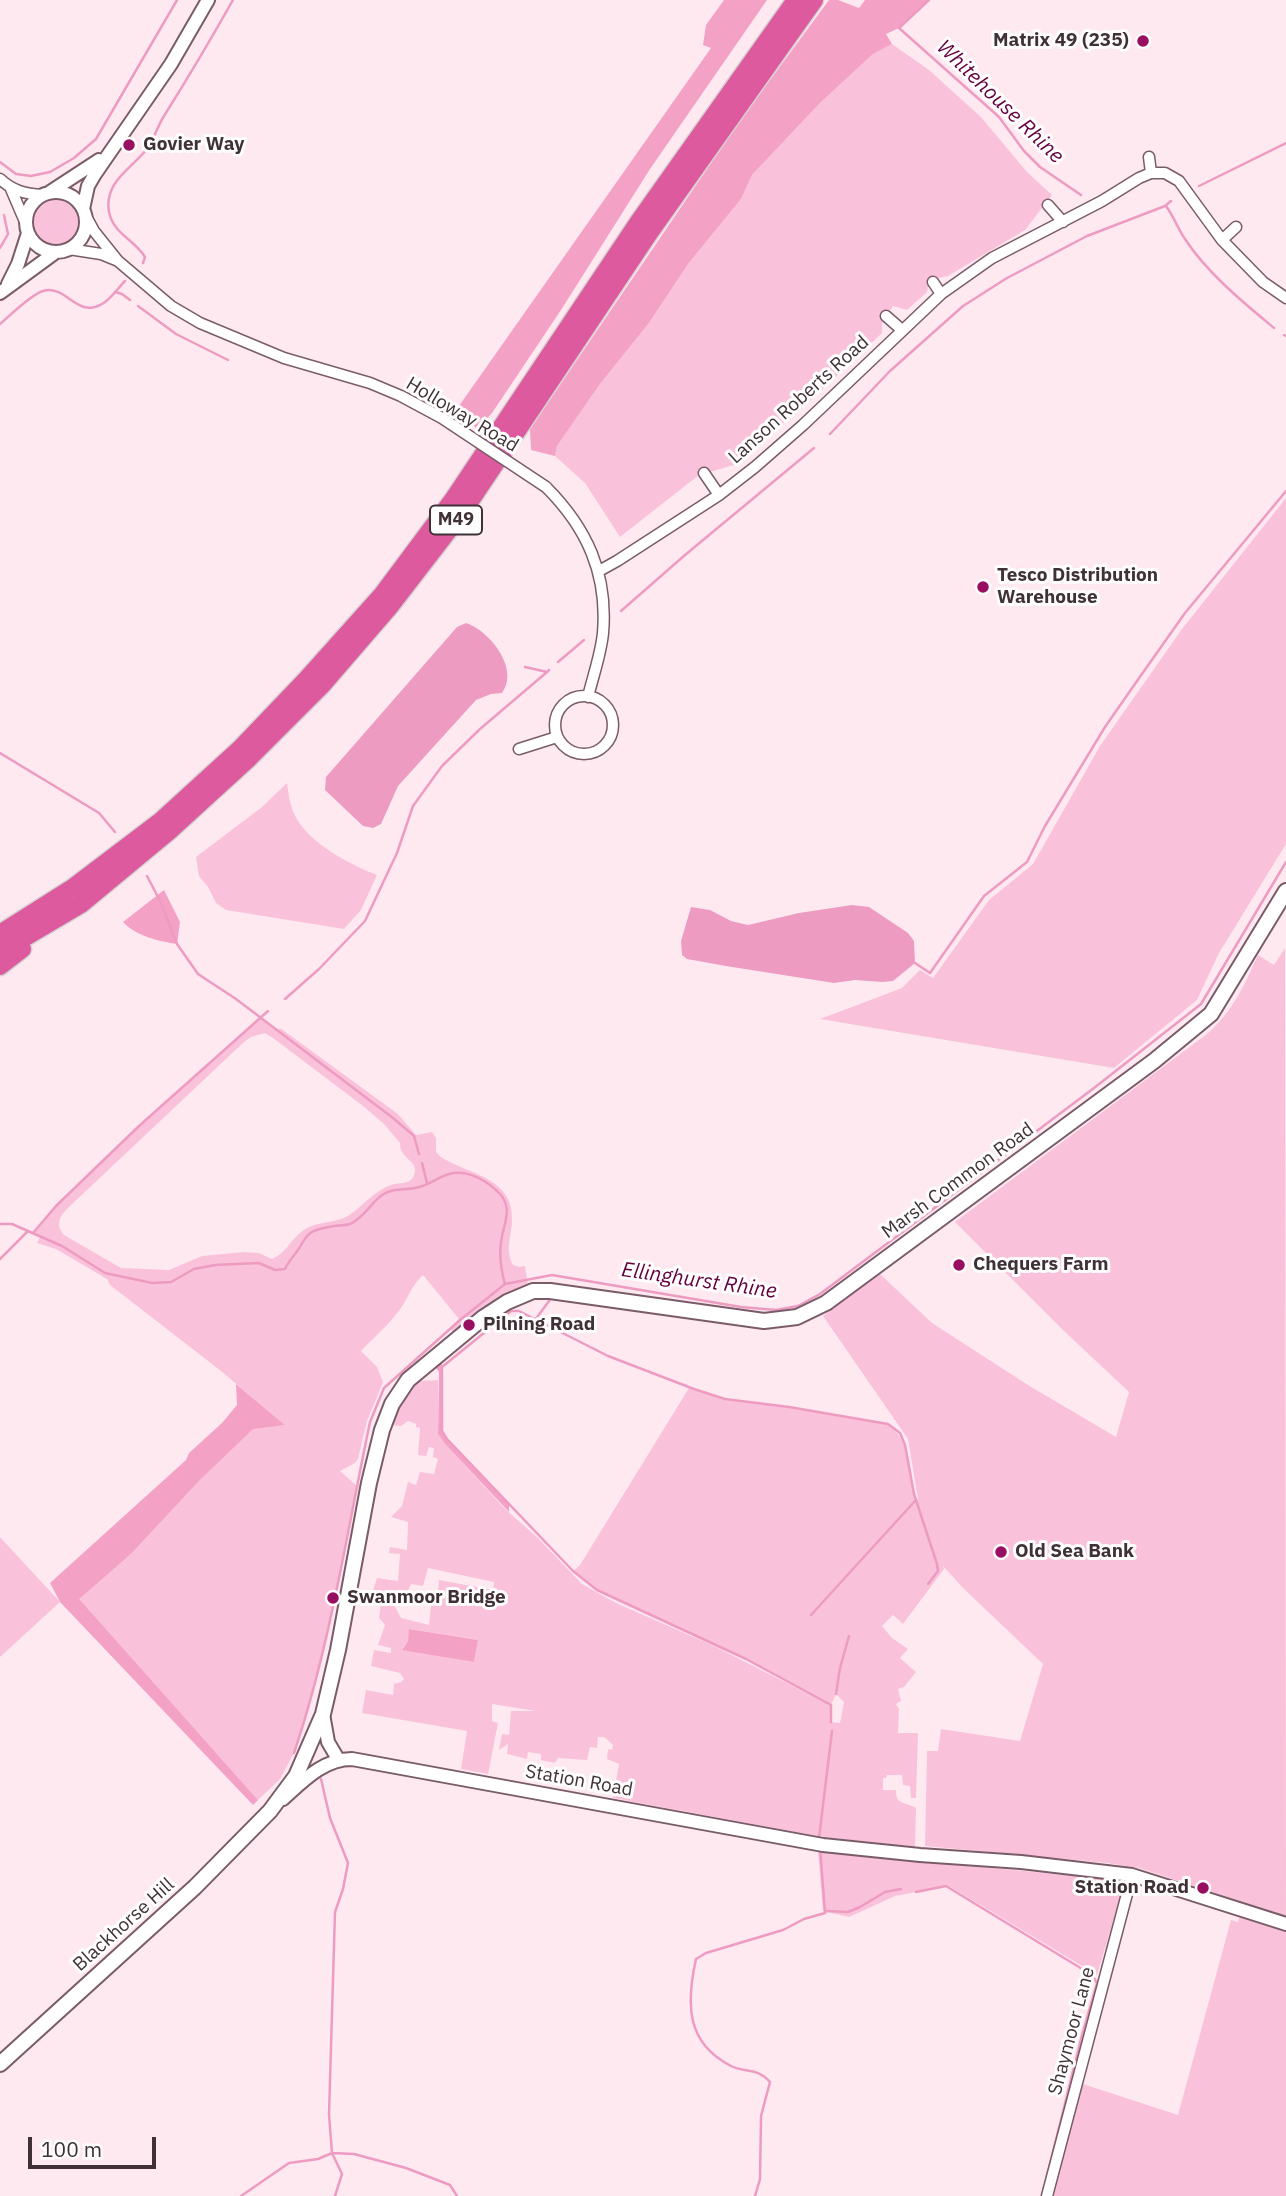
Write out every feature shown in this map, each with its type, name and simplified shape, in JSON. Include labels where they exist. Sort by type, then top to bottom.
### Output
[{"type":"highway","name":"M49","points":[[0,934],[74,887],[161,821],[240,749],[383,594],[453,500],[638,223],[796,0]]},
{"type":"highway","name":"M49","points":[[0,966],[169,831],[249,758],[321,686],[390,606],[464,510],[649,233],[814,0]]},
{"type":"highway","name":"M49","points":[[0,922],[106,864]]},
{"type":"highway","name":"M49","points":[[0,952],[80,904]]},
{"type":"main road","name":"Marsh Common Road","points":[[270,1811],[296,1776],[323,1714],[382,1430],[392,1404],[408,1380],[484,1317],[507,1302],[533,1291],[765,1321],[797,1317],[826,1303],[1154,1061],[1211,1014],[1286,891]]},
{"type":"main road","name":"Blackhorse Hill","points":[[0,2064],[194,1887],[270,1811]]},
{"type":"street","points":[[3,290],[82,238],[88,186],[172,64],[208,0]]},
{"type":"street","points":[[3,290],[18,264],[30,207],[45,194],[109,153]]},
{"type":"street","points":[[1149,157],[1151,173],[1165,173],[1179,181],[1222,240],[1263,282],[1286,298]]},
{"type":"street","name":"Lanson Roberts Road","points":[[598,571],[719,495],[755,467],[941,294],[992,258],[1151,173]]},
{"type":"street","points":[[0,179],[11,189],[26,194],[64,193],[71,196],[84,211]]},
{"type":"street","points":[[11,189],[27,228],[39,247],[63,251]]},
{"type":"street","points":[[1048,205],[1063,222]]},
{"type":"street","name":"Holloway Road","points":[[84,211],[94,231],[118,261],[172,306],[200,323],[284,358],[370,383],[401,396],[442,418],[546,487],[564,505],[586,537],[598,571],[604,602],[603,636],[588,696]]},
{"type":"street","points":[[1222,240],[1236,227]]},
{"type":"street","name":"Holloway Road","points":[[63,251],[101,254],[118,261]]},
{"type":"street","points":[[933,282],[941,294]]},
{"type":"street","points":[[886,316],[901,330]]},
{"type":"street","points":[[704,473],[719,495]]},
{"type":"street","points":[[588,696],[605,705],[610,713],[612,731],[604,746],[589,754],[579,754],[562,745],[555,728],[558,711],[571,699],[588,696]]},
{"type":"street","points":[[519,750],[557,737]]},
{"type":"street","points":[[270,1811],[314,1773],[338,1759],[328,1742],[323,1714]]},
{"type":"street","name":"Station Road","points":[[338,1759],[368,1761],[818,1844],[1132,1875],[1286,1924]]},
{"type":"street","name":"Shaymoor Lane","points":[[1046,2196],[1132,1875]]},
{"type":"shaded area","points":[[724,0],[767,0],[650,169],[492,413],[478,429],[454,413],[711,48],[703,45],[706,25]]},
{"type":"shaded area","points":[[829,0],[838,0],[859,8],[865,0],[929,0],[899,28],[886,34],[892,44],[873,54],[820,103],[752,175],[741,199],[688,264],[649,323],[600,384],[557,446],[555,456],[531,450],[530,429],[739,122]]},
{"type":"shaded area","points":[[892,44],[929,70],[981,117],[1027,172],[1052,195],[1025,230],[948,276],[939,278],[907,310],[893,306],[882,323],[882,333],[811,400],[734,465],[699,475],[620,537],[585,483],[555,456],[557,446],[600,384],[649,323],[688,264],[741,199],[752,175],[820,103],[873,54]]},
{"type":"shaded area","points":[[56,200],[72,206],[78,222],[72,238],[56,244],[40,238],[34,222],[40,206]]},
{"type":"shaded area","points":[[1286,498],[1286,844],[1219,953],[1197,1000],[1114,1068],[820,1019],[902,988],[920,970],[933,978],[989,900],[1033,864],[1100,746],[1182,629]]},
{"type":"shaded area","points":[[466,623],[484,634],[500,652],[507,673],[507,683],[502,693],[476,700],[398,786],[381,824],[373,828],[363,826],[325,790],[326,777],[457,627]]},
{"type":"shaded area","points":[[287,783],[294,814],[307,832],[335,854],[377,875],[361,910],[344,929],[226,910],[216,903],[199,876],[196,857],[262,807]]},
{"type":"shaded area","points":[[164,890],[180,922],[177,944],[141,934],[123,922]]},
{"type":"shaded area","points":[[852,905],[869,907],[908,933],[914,941],[915,963],[893,981],[855,980],[834,983],[687,959],[682,955],[681,941],[691,907],[710,910],[731,921],[748,925],[799,913]]},
{"type":"shaded area","points":[[1285,948],[1286,1916],[1139,1868],[925,1846],[927,1751],[938,1751],[941,1729],[1020,1741],[1043,1664],[943,1566],[944,1569],[903,1624],[893,1615],[882,1626],[892,1638],[908,1649],[900,1658],[916,1672],[904,1687],[898,1689],[901,1701],[896,1704],[899,1709],[898,1733],[918,1733],[916,1798],[911,1798],[910,1786],[903,1785],[902,1775],[887,1775],[883,1778],[883,1790],[896,1790],[899,1801],[916,1808],[915,1847],[816,1836],[613,1798],[619,1764],[607,1759],[608,1749],[612,1750],[613,1745],[604,1737],[598,1737],[597,1748],[590,1747],[587,1760],[558,1758],[555,1763],[541,1760],[541,1754],[528,1752],[527,1759],[507,1754],[508,1744],[499,1750],[502,1734],[509,1735],[511,1711],[535,1711],[492,1704],[492,1721],[498,1723],[488,1774],[461,1769],[467,1731],[362,1713],[366,1690],[393,1695],[394,1684],[404,1679],[400,1673],[371,1666],[374,1650],[391,1653],[391,1648],[378,1645],[385,1625],[379,1618],[382,1596],[372,1594],[377,1578],[398,1581],[400,1554],[389,1553],[390,1547],[407,1550],[408,1522],[391,1517],[402,1506],[408,1482],[416,1485],[420,1472],[434,1474],[438,1459],[433,1457],[434,1448],[429,1447],[426,1456],[418,1455],[420,1428],[416,1427],[416,1424],[408,1421],[401,1426],[391,1425],[407,1394],[416,1384],[420,1381],[438,1380],[438,1434],[445,1444],[505,1509],[538,1538],[582,1584],[616,1603],[712,1645],[830,1705],[831,1722],[840,1723],[844,1702],[836,1694],[831,1705],[746,1659],[597,1590],[573,1571],[580,1565],[689,1388],[725,1399],[888,1424],[901,1438],[905,1447],[914,1494],[916,1500],[918,1499],[908,1439],[823,1316],[880,1274],[932,1323],[1028,1385],[1116,1437],[1129,1392],[955,1222],[1207,1034],[1231,1007],[1258,955],[1274,965]],"holes":[[[428,1568],[494,1582],[493,1590],[439,1580],[438,1590],[432,1595],[429,1625],[401,1618],[394,1605],[404,1600],[411,1584],[423,1586]],[[410,1629],[478,1640],[474,1662],[402,1649],[408,1641]]]},
{"type":"shaded area","points":[[260,1017],[277,1031],[280,1028],[398,1114],[416,1135],[432,1132],[436,1138],[436,1152],[441,1157],[498,1186],[511,1207],[511,1260],[513,1265],[525,1266],[528,1287],[455,1335],[450,1328],[459,1319],[423,1275],[397,1314],[361,1351],[377,1367],[383,1382],[367,1421],[358,1459],[340,1471],[357,1486],[323,1652],[294,1753],[280,1779],[258,1800],[78,1599],[131,1554],[253,1428],[285,1425],[221,1371],[110,1285],[107,1279],[56,1249],[37,1243],[40,1237],[33,1233],[56,1206],[139,1126]],"holes":[[[265,1033],[384,1124],[414,1166],[413,1178],[405,1183],[384,1188],[346,1217],[305,1229],[281,1254],[272,1259],[259,1253],[244,1252],[202,1256],[169,1270],[121,1268],[64,1235],[59,1223],[70,1206],[244,1042]]]},
{"type":"shaded area","points":[[442,1362],[442,1431],[509,1505],[509,1512],[438,1434],[439,1372],[435,1367]]},
{"type":"shaded area","points":[[236,1384],[285,1425],[253,1429],[200,1480],[131,1554],[79,1599],[258,1800],[253,1805],[60,1602],[50,1583],[186,1460],[189,1453],[222,1423],[237,1405]]},
{"type":"shaded area","points":[[0,1537],[60,1602],[0,1657]]},
{"type":"shaded area","points":[[409,1629],[478,1640],[474,1662],[402,1650],[408,1641]]},
{"type":"shaded area","points":[[818,1851],[1106,1879],[1119,1881],[1124,1885],[1097,1975],[949,1886],[895,1896],[849,1917],[823,1911]]},
{"type":"shaded area","points":[[1240,1915],[1286,1930],[1286,2196],[1053,2196],[1080,2083],[1178,2115],[1231,1920],[1238,1922]]},
{"type":"waterway","points":[[0,162],[16,174],[31,176],[50,172],[74,158],[96,139],[177,0]]},
{"type":"waterway","points":[[143,263],[145,257],[112,220],[108,202],[110,192],[114,184],[149,146],[233,0]]},
{"type":"waterway","name":"Whitehouse Rhine","points":[[929,0],[899,28],[999,117],[1024,151],[1040,167],[1081,195]]},
{"type":"waterway","points":[[1199,186],[1286,143]]},
{"type":"waterway","points":[[830,434],[890,371],[963,306],[1007,278],[1087,236],[1165,206],[1171,201]]},
{"type":"waterway","points":[[1166,206],[1185,239],[1204,264],[1226,287],[1274,328]]},
{"type":"waterway","points":[[0,248],[8,234],[4,215]]},
{"type":"waterway","points":[[0,324],[43,291],[58,292],[78,305],[93,307],[102,304],[125,281]]},
{"type":"waterway","points":[[115,292],[130,300]]},
{"type":"waterway","points":[[138,306],[176,334],[228,360]]},
{"type":"waterway","points":[[621,611],[814,448]]},
{"type":"waterway","points":[[915,963],[930,973],[984,896],[1027,862],[1045,826],[1105,727],[1137,681],[1185,613],[1286,491]]},
{"type":"waterway","points":[[558,662],[584,640]]},
{"type":"waterway","points":[[525,667],[547,672],[549,670]]},
{"type":"waterway","points":[[285,999],[319,969],[365,921],[397,853],[413,806],[442,766],[480,729],[547,672]]},
{"type":"waterway","points":[[0,753],[99,813],[115,832]]},
{"type":"waterway","name":"Ellinghurst Rhine","points":[[294,1753],[328,1630],[370,1422],[384,1388],[505,1284],[552,1275],[741,1307],[776,1310],[798,1306],[820,1294],[1201,1004],[1286,862]]},
{"type":"waterway","points":[[147,876],[177,944],[198,974],[236,999],[393,1118],[414,1136],[419,1154]]},
{"type":"waterway","points":[[33,1233],[56,1206],[139,1126],[268,1011]]},
{"type":"waterway","points":[[422,1163],[427,1183]]},
{"type":"waterway","points":[[0,1224],[12,1224],[62,1246],[105,1273],[152,1283],[171,1282],[194,1269],[215,1265],[259,1263],[275,1270],[285,1269],[308,1235],[314,1231],[355,1222],[378,1198],[387,1193],[423,1186],[449,1174],[463,1173],[484,1181],[505,1201],[507,1212],[500,1252],[505,1284]]},
{"type":"waterway","points":[[0,1259],[28,1231]]},
{"type":"waterway","points":[[535,1320],[552,1297]]},
{"type":"waterway","points":[[831,1722],[831,1705],[746,1659],[597,1590],[573,1571],[447,1439],[442,1431],[442,1367],[511,1311],[519,1311],[608,1356],[725,1399],[888,1424],[900,1433],[905,1445],[914,1494],[937,1564],[938,1571],[928,1584]]},
{"type":"waterway","points":[[811,1615],[915,1501]]},
{"type":"waterway","points":[[836,1694],[849,1636]]},
{"type":"waterway","points":[[819,1838],[832,1731]]},
{"type":"waterway","points":[[321,1779],[330,1818],[348,1863],[335,1912],[329,2115],[332,2153],[342,2174],[335,2196]]},
{"type":"waterway","points":[[755,2196],[760,2179],[761,2116],[770,2082],[756,2072],[731,2066],[705,2046],[693,2021],[691,2007],[696,1959],[706,1953],[783,1930],[804,1919],[825,1913],[820,1848]]},
{"type":"waterway","points":[[916,1892],[946,1886],[1092,1975],[1097,1983],[1042,2196]]},
{"type":"waterway","points":[[826,1911],[848,1912],[885,1892],[901,1889]]},
{"type":"waterway","points":[[241,2196],[289,2163],[318,2159],[332,2153],[354,2154],[406,2168],[450,2185],[457,2196]]},
{"type":"place","name":"Matrix 49 (235)","points":[[1143,41]]},
{"type":"place","name":"Govier Way","points":[[129,145]]},
{"type":"place","name":"Tesco Distribution Warehouse","points":[[983,587]]},
{"type":"place","name":"Chequers Farm","points":[[959,1265]]},
{"type":"place","name":"Pilning Road","points":[[469,1325]]},
{"type":"place","name":"Old Sea Bank","points":[[1001,1552]]},
{"type":"place","name":"Swanmoor Bridge","points":[[333,1598]]},
{"type":"place","name":"Station Road","points":[[1203,1888]]}]
